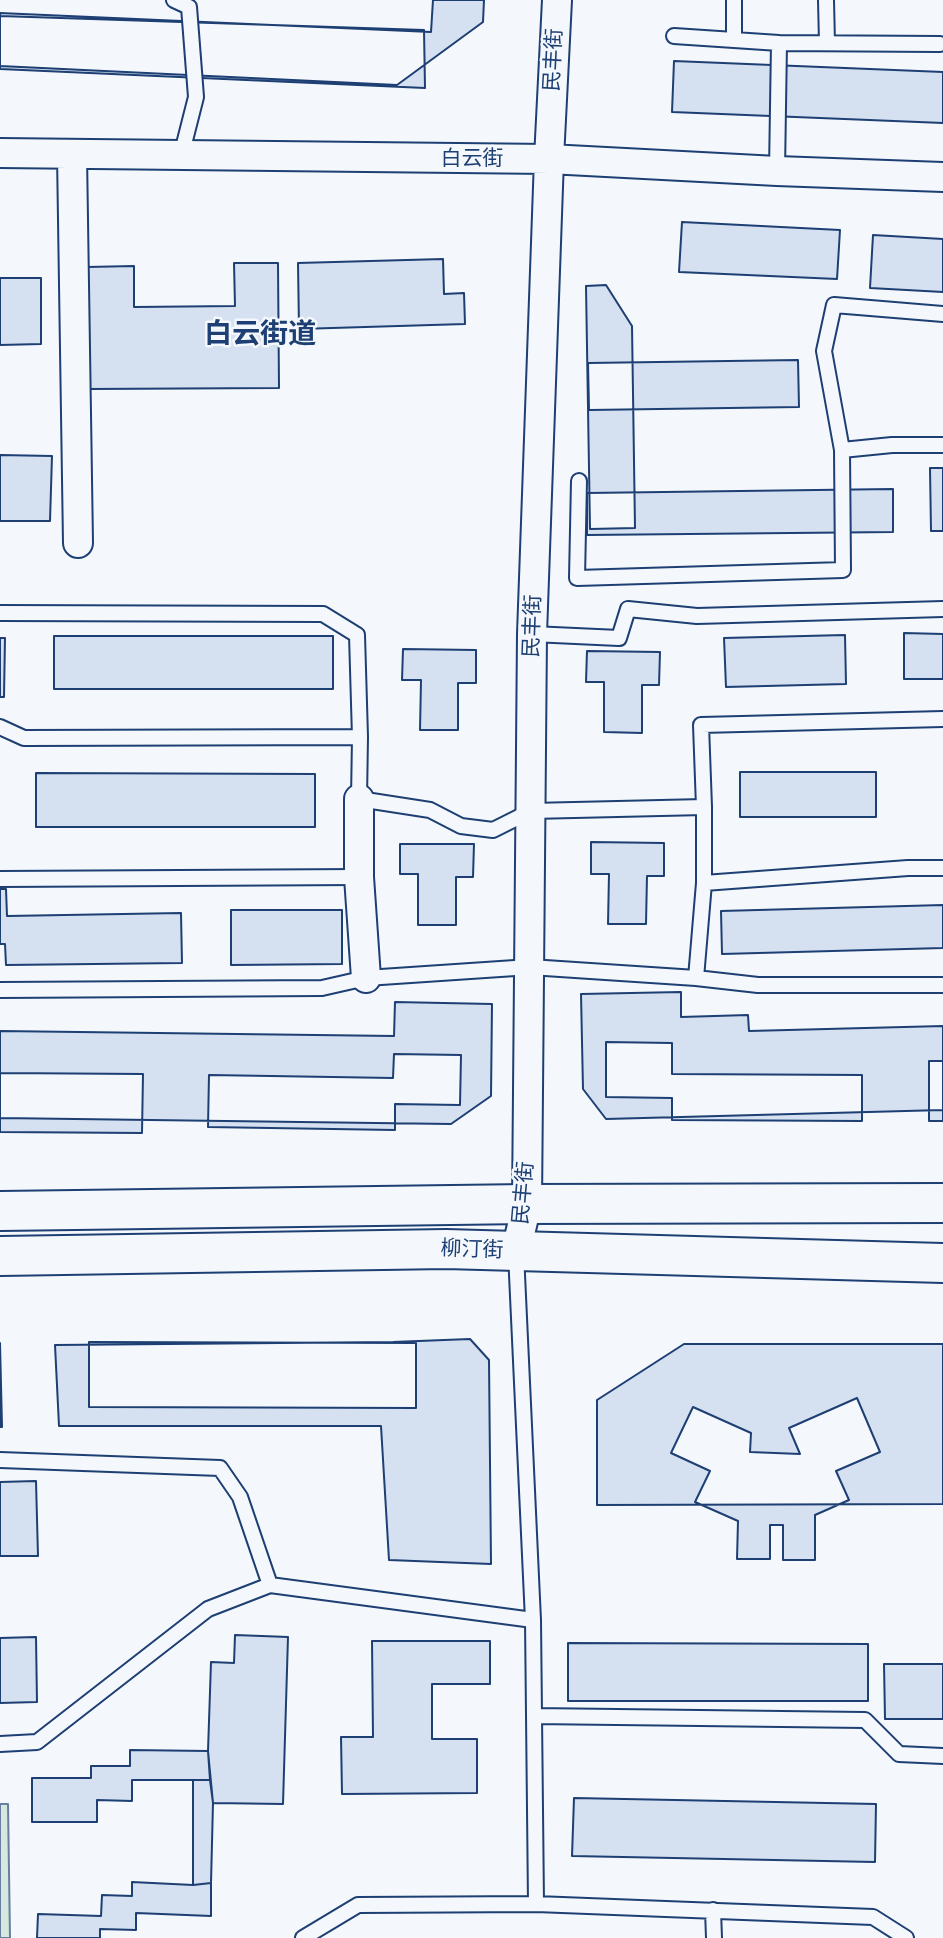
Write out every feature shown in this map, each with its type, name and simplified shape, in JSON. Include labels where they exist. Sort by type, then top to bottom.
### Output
[{"type":"main road","name":"柳汀街","points":[[0,1211],[527,1204],[943,1203]]},
{"type":"main road","name":"柳汀街","points":[[0,1256],[446,1249],[943,1263]]},
{"type":"street","name":"民丰街","points":[[516,1251],[527,1204],[532,634],[557,0]]},
{"type":"street","name":"白云街","points":[[0,153],[549,159],[943,177]]},
{"type":"street","points":[[72,155],[78,543]]},
{"type":"street","points":[[359,799],[359,877],[366,978]]},
{"type":"lane","points":[[174,0],[194,4],[196,97],[181,156]]},
{"type":"lane","points":[[734,0],[734,38]]},
{"type":"lane","points":[[826,0],[827,43]]},
{"type":"lane","points":[[674,36],[779,43],[940,44]]},
{"type":"lane","points":[[777,171],[779,43]]},
{"type":"lane","points":[[579,481],[577,578],[843,570],[842,450],[824,351],[834,305],[943,314]]},
{"type":"lane","points":[[842,450],[892,445],[943,445]]},
{"type":"lane","points":[[532,634],[619,638],[628,608],[697,617],[943,609]]},
{"type":"lane","points":[[0,613],[323,614],[357,635],[359,799],[430,810],[461,826],[493,831],[531,811],[704,807]]},
{"type":"lane","points":[[696,978],[704,883],[701,725],[943,719]]},
{"type":"lane","points":[[0,727],[23,738],[360,737]]},
{"type":"lane","points":[[704,883],[908,868],[943,868]]},
{"type":"lane","points":[[0,879],[359,877]]},
{"type":"lane","points":[[0,990],[323,988],[366,978],[530,967],[758,985],[943,985]]},
{"type":"lane","points":[[516,1251],[533,1620],[536,1904]]},
{"type":"lane","points":[[0,1460],[220,1468],[240,1497],[270,1585]]},
{"type":"lane","points":[[0,1744],[37,1742],[208,1609],[270,1585],[533,1620]]},
{"type":"lane","points":[[534,1716],[865,1720],[899,1754],[943,1756]]},
{"type":"lane","points":[[303,1938],[358,1905],[536,1904],[873,1917],[906,1938]]},
{"type":"lane","points":[[713,1910],[714,1938]]},
{"type":"shaded area","points":[[0,1804],[8,1804],[10,1938],[0,1938]]},
{"type":"building","points":[[433,0],[484,0],[483,22],[397,85],[0,66],[0,13],[431,32]]},
{"type":"building","points":[[0,16],[424,30],[425,88],[0,69]]},
{"type":"building","points":[[674,61],[943,72],[943,123],[672,112]]},
{"type":"building","points":[[682,222],[840,230],[837,279],[679,272]]},
{"type":"building","points":[[873,235],[943,239],[943,292],[870,288]]},
{"type":"building","points":[[443,259],[444,294],[464,293],[465,324],[299,329],[298,263]]},
{"type":"building","points":[[234,263],[278,263],[279,388],[88,389],[87,267],[134,266],[134,307],[235,306]]},
{"type":"building","points":[[0,278],[41,278],[41,344],[0,345]]},
{"type":"building","points":[[606,285],[632,326],[635,528],[590,529],[586,286]]},
{"type":"building","points":[[798,360],[799,407],[589,410],[588,363]]},
{"type":"building","points":[[0,455],[52,456],[50,521],[0,521]]},
{"type":"building","points":[[930,468],[943,468],[943,531],[931,531]]},
{"type":"building","points":[[893,489],[893,532],[587,535],[587,493]]},
{"type":"building","points":[[904,633],[943,634],[943,679],[904,679]]},
{"type":"building","points":[[845,635],[846,684],[726,687],[724,638]]},
{"type":"building","points":[[54,636],[333,636],[333,689],[54,689]]},
{"type":"building","points":[[0,638],[5,638],[4,697],[0,697]]},
{"type":"building","points":[[403,649],[476,650],[476,683],[458,683],[458,730],[420,730],[421,680],[402,680]]},
{"type":"building","points":[[587,651],[660,652],[659,685],[642,685],[642,733],[604,732],[604,682],[586,682]]},
{"type":"building","points":[[740,772],[876,772],[876,817],[740,817]]},
{"type":"building","points":[[36,773],[315,774],[315,827],[36,827]]},
{"type":"building","points":[[591,842],[664,843],[664,876],[647,876],[646,924],[608,924],[609,874],[591,874]]},
{"type":"building","points":[[400,844],[474,844],[473,877],[456,877],[456,925],[418,925],[418,874],[400,874]]},
{"type":"building","points":[[0,889],[6,889],[7,916],[181,913],[182,963],[6,965],[5,944],[0,944]]},
{"type":"building","points":[[943,905],[943,948],[722,954],[721,911]]},
{"type":"building","points":[[231,910],[342,910],[342,964],[231,965]]},
{"type":"building","points":[[681,992],[681,1017],[748,1015],[749,1031],[943,1026],[943,1110],[606,1119],[583,1089],[581,994]]},
{"type":"building","points":[[395,1002],[492,1004],[491,1096],[451,1124],[0,1118],[0,1031],[394,1036]]},
{"type":"building","points":[[606,1042],[672,1043],[672,1074],[862,1075],[862,1121],[672,1120],[672,1098],[606,1097]]},
{"type":"building","points":[[394,1054],[461,1055],[460,1105],[395,1104],[395,1130],[208,1127],[209,1075],[393,1078]]},
{"type":"building","points":[[929,1061],[943,1061],[943,1121],[929,1121]]},
{"type":"building","points":[[0,1073],[143,1074],[142,1133],[0,1132]]},
{"type":"building","points":[[470,1339],[489,1360],[491,1564],[389,1560],[381,1426],[59,1426],[55,1345]]},
{"type":"building","points":[[89,1342],[416,1343],[416,1408],[89,1407]]},
{"type":"building","points":[[0,1343],[2,1427],[0,1427]]},
{"type":"building","points":[[684,1344],[943,1344],[943,1504],[597,1505],[597,1400]]},
{"type":"building","points":[[857,1398],[880,1452],[836,1471],[849,1500],[815,1515],[815,1560],[783,1560],[783,1525],[770,1525],[770,1559],[737,1559],[738,1521],[695,1502],[710,1471],[671,1453],[693,1407],[751,1433],[750,1452],[800,1454],[789,1428]]},
{"type":"building","points":[[36,1481],[38,1556],[0,1556],[0,1482]]},
{"type":"building","points":[[235,1635],[288,1637],[283,1804],[213,1803],[208,1751],[211,1662],[234,1663]]},
{"type":"building","points":[[36,1637],[37,1702],[0,1703],[0,1638]]},
{"type":"building","points":[[372,1641],[490,1641],[490,1684],[432,1684],[432,1739],[477,1739],[477,1793],[342,1794],[341,1737],[373,1737]]},
{"type":"building","points":[[568,1643],[868,1644],[868,1701],[568,1701]]},
{"type":"building","points":[[884,1664],[943,1664],[943,1719],[885,1719]]},
{"type":"building","points":[[130,1750],[208,1751],[210,1780],[132,1780],[132,1801],[97,1800],[97,1822],[32,1822],[32,1778],[91,1778],[91,1766],[130,1766]]},
{"type":"building","points":[[193,1780],[210,1780],[213,1803],[211,1883],[193,1885]]},
{"type":"building","points":[[574,1798],[876,1804],[875,1862],[572,1856]]},
{"type":"building","points":[[132,1882],[193,1885],[211,1883],[211,1916],[136,1913],[136,1930],[100,1929],[100,1938],[37,1938],[38,1914],[101,1916],[102,1895],[132,1896]]},
{"type":"district","name":"白云街道","points":[[260,335]]}]
